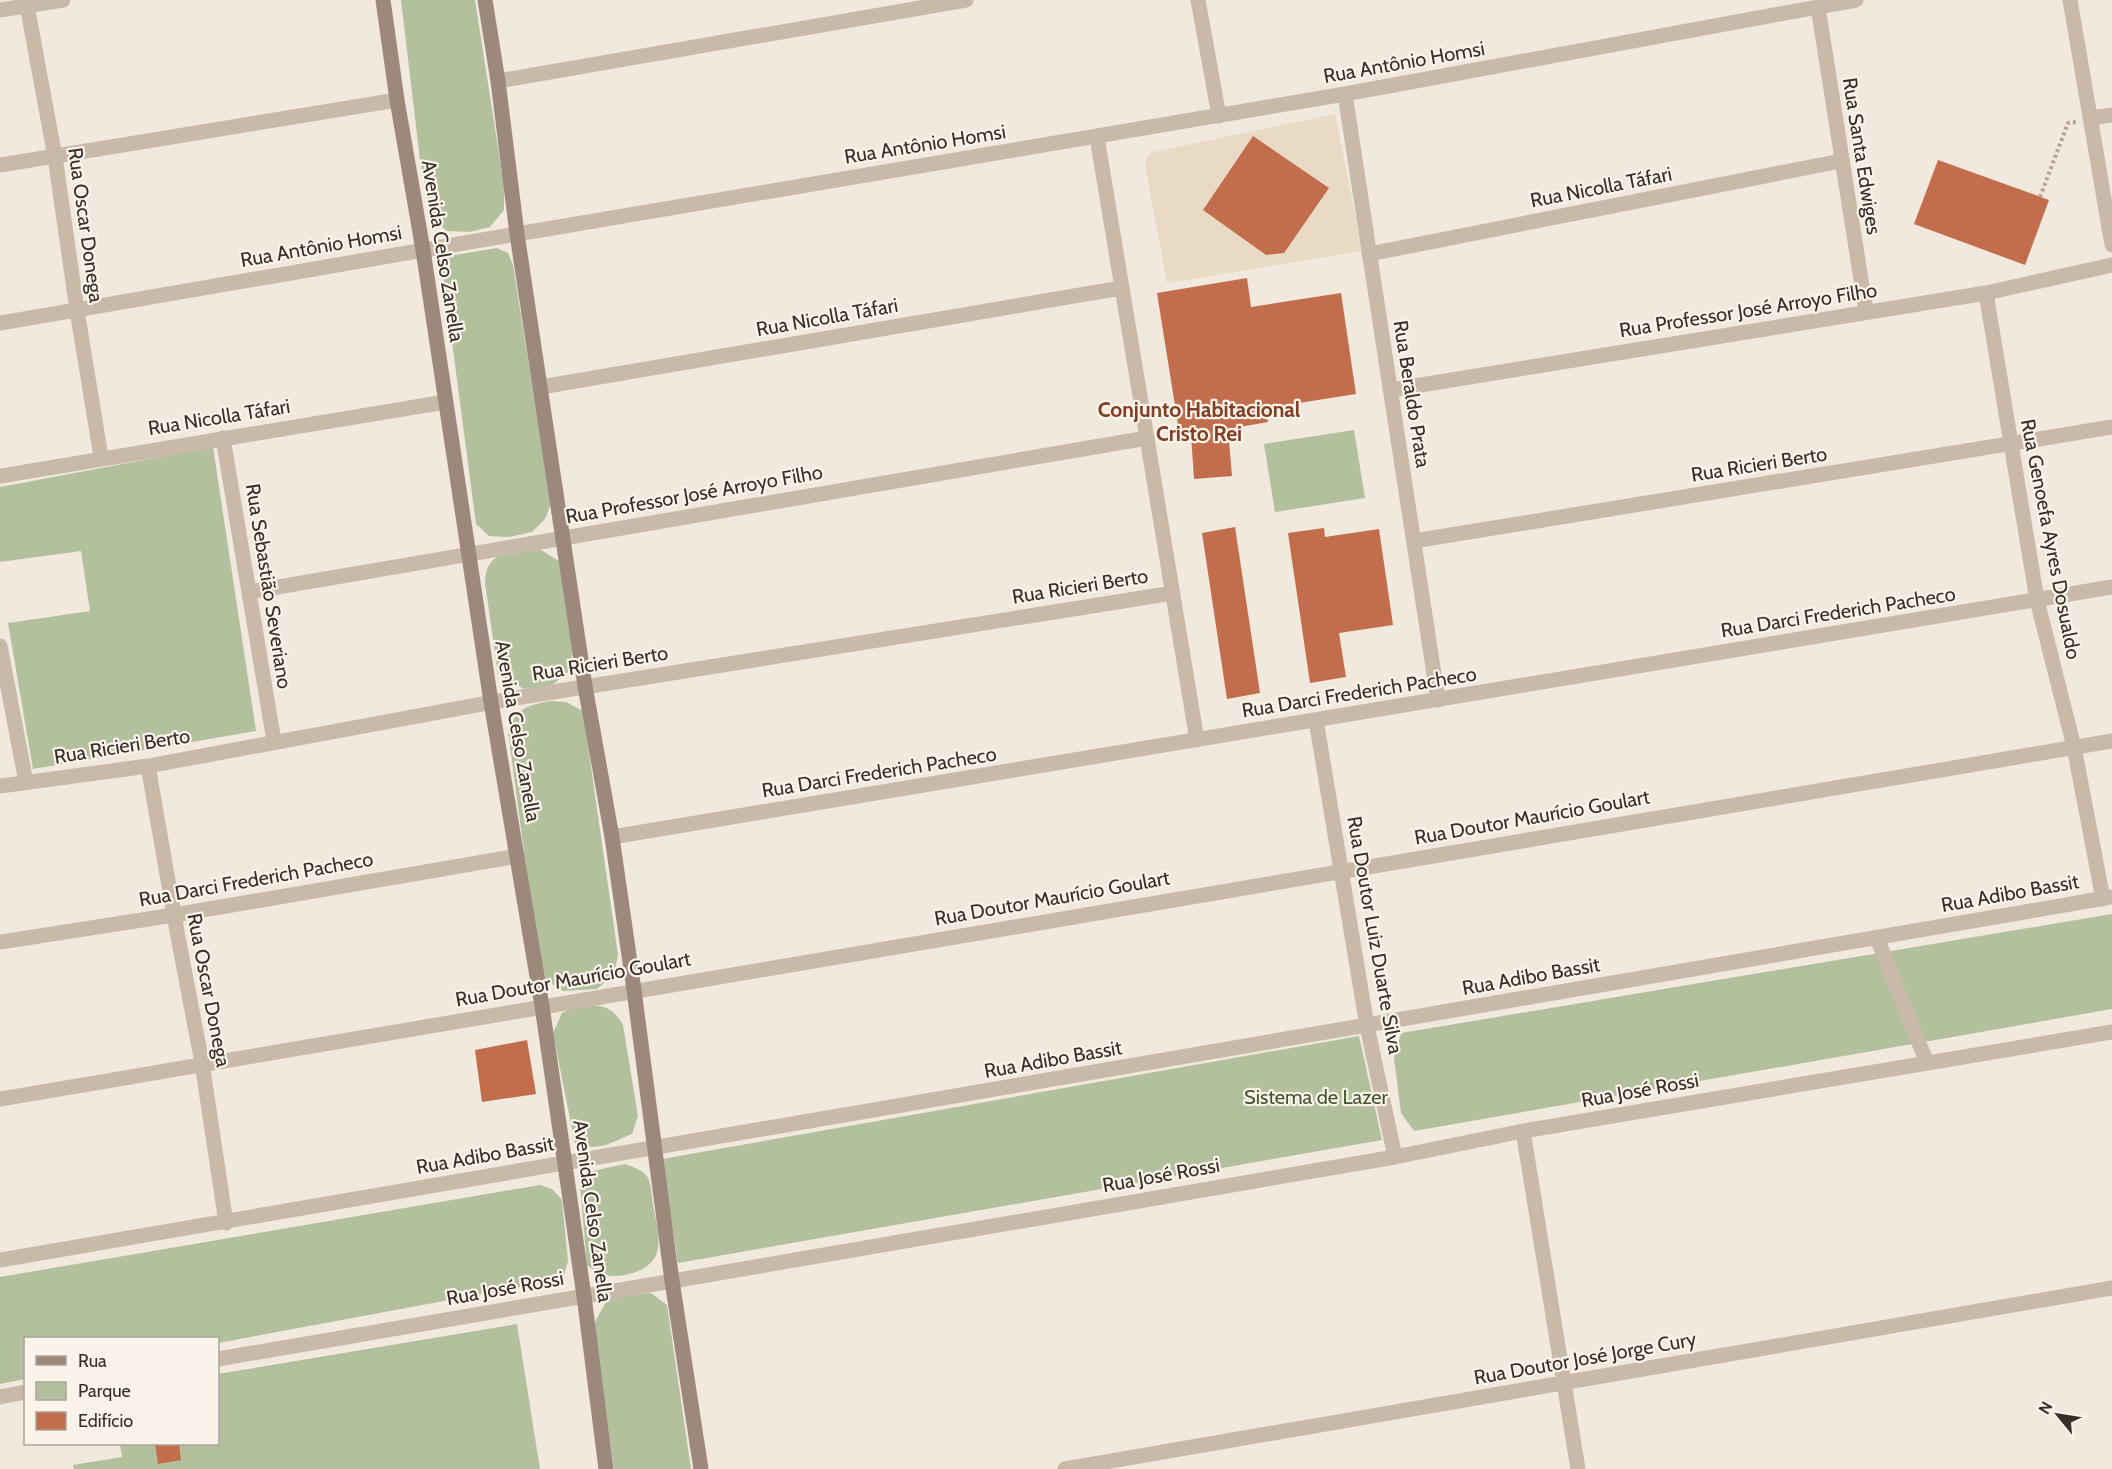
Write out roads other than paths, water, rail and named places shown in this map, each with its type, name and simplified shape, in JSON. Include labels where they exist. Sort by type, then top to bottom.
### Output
[{"type":"street","points":[[0,10],[27,3],[63,0]]},
{"type":"street","name":"Avenida Celso Zanella","points":[[383,0],[397,100],[423,250],[490,702],[542,1006],[584,1296],[606,1469]]},
{"type":"street","points":[[485,0],[562,538],[612,837],[634,990],[653,1149],[700,1469]]},
{"type":"street","points":[[498,81],[966,0]]},
{"type":"street","points":[[1198,0],[1219,116]]},
{"type":"street","name":"Rua Antônio Homsi","points":[[0,323],[1219,116],[1856,0]]},
{"type":"street","points":[[2070,0],[2112,245]]},
{"type":"street","name":"Rua Oscar Donega","points":[[27,3],[55,157],[76,310],[101,458]]},
{"type":"street","name":"Rua Santa Edwiges","points":[[1818,7],[1866,311]]},
{"type":"street","name":"Rua Beraldo Prata","points":[[1345,94],[1438,700]]},
{"type":"street","points":[[0,165],[397,100]]},
{"type":"street","points":[[2091,118],[2112,115]]},
{"type":"street","points":[[1097,137],[1197,740]]},
{"type":"street","name":"Rua Nicolla Táfari","points":[[1369,254],[1841,161]]},
{"type":"street","name":"Rua Professor José Arroyo Filho","points":[[1390,390],[1986,293],[2112,266]]},
{"type":"street","name":"Rua Nicolla Táfari","points":[[541,387],[1121,288]]},
{"type":"street","name":"Rua Genoefa Ayres Dosualdo","points":[[1986,293],[2037,600],[2074,747],[2108,898]]},
{"type":"street","name":"Rua Nicolla Táfari","points":[[0,476],[445,402]]},
{"type":"street","name":"Rua Ricieri Berto","points":[[1413,541],[2112,427]]},
{"type":"street","name":"Rua Sebastião Severiano","points":[[223,438],[274,741]]},
{"type":"street","name":"Rua Professor José Arroyo Filho","points":[[249,592],[1147,438]]},
{"type":"street","name":"Rua Darci Frederich Pacheco","points":[[612,837],[2112,587]]},
{"type":"street","name":"Rua Ricieri Berto","points":[[0,786],[148,766],[490,702],[1173,593]]},
{"type":"street","points":[[0,646],[26,782]]},
{"type":"street","name":"Rua Doutor Luiz Duarte Silva","points":[[1316,720],[1343,870],[1367,1026],[1395,1156]]},
{"type":"street","name":"Rua Doutor Maurício Goulart","points":[[0,1099],[2112,741]]},
{"type":"street","name":"Rua Oscar Donega","points":[[148,766],[202,1063],[226,1223]]},
{"type":"street","name":"Rua Darci Frederich Pacheco","points":[[0,942],[174,915],[518,856]]},
{"type":"street","name":"Rua Adibo Bassit","points":[[0,1260],[2108,898]]},
{"type":"street","points":[[1877,938],[1927,1063]]},
{"type":"street","name":"Rua José Rossi","points":[[219,1359],[1395,1156],[1523,1131],[2112,1032]]},
{"type":"street","points":[[1523,1131],[1578,1469]]},
{"type":"street","name":"Rua Doutor José Jorge Cury","points":[[1065,1469],[2112,1288]]},
{"type":"street","points":[[0,1397],[24,1392]]},
{"type":"district","name":"Conjunto Habitacional Cristo Rei","points":[[1199,421]]},
{"type":"park label","name":"Sistema de Lazer","points":[[1316,1097]]}]
